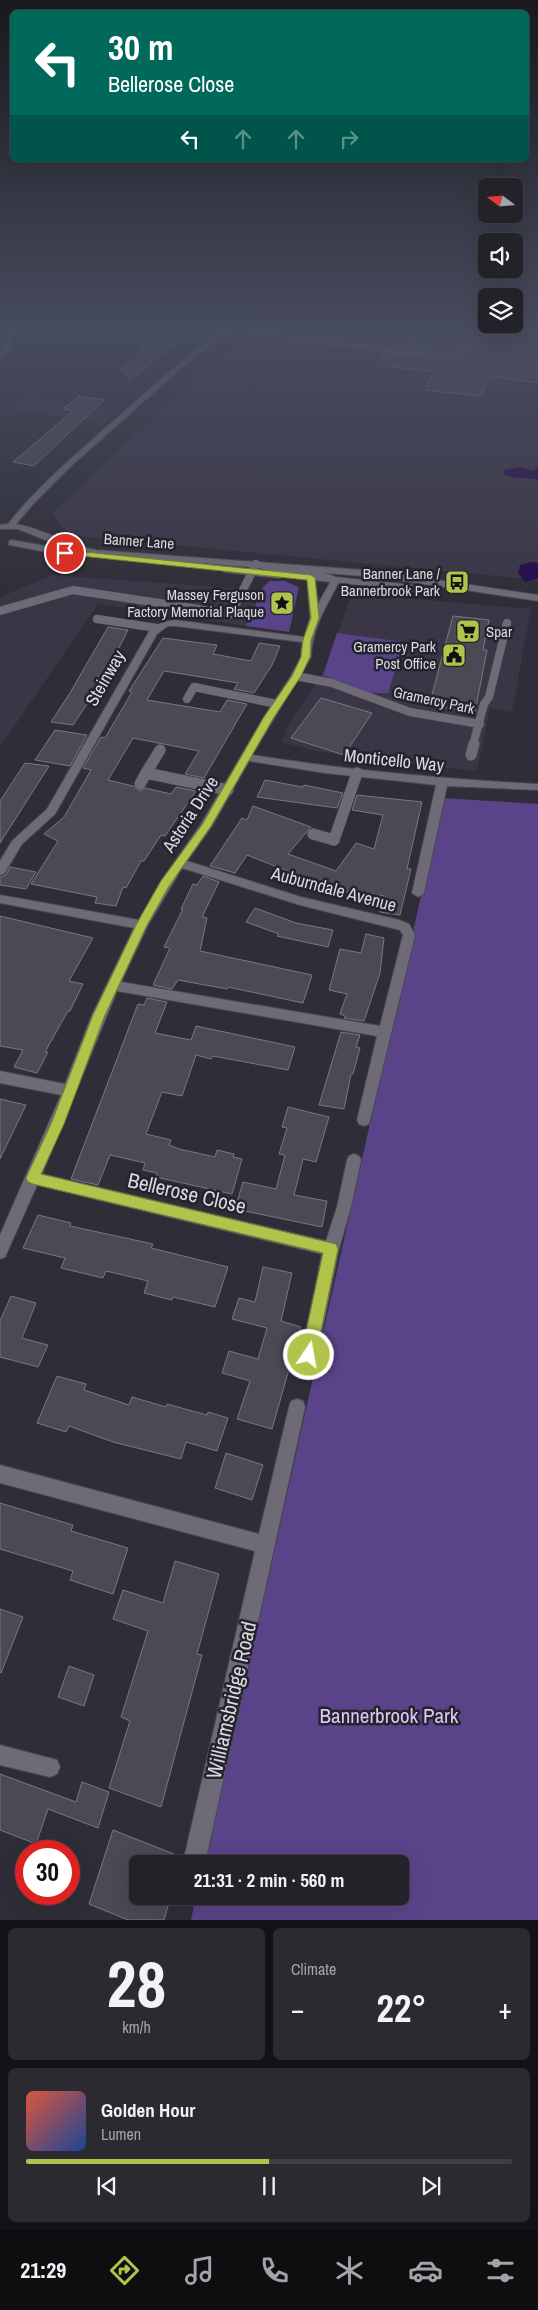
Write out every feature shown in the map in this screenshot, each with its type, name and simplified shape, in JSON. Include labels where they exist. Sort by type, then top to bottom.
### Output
[{"type":"street","points":[[0,527],[11,525],[26,505],[116,422]]},
{"type":"street","name":"Banner Lane","points":[[11,525],[76,549],[254,569]]},
{"type":"street","points":[[12,543],[24,538],[25,529]]},
{"type":"street","name":"Banner Lane","points":[[0,543],[12,543],[65,553],[312,574],[396,577],[477,588],[500,594],[538,598]]},
{"type":"street","name":"Banner Lane","points":[[312,574],[336,580],[480,595],[500,594]]},
{"type":"street","name":"Astoria Drive","points":[[312,574],[315,618]]},
{"type":"street","name":"Astoria Drive","points":[[0,1252],[70,1091],[99,1015],[142,925],[179,863],[206,826],[277,704],[296,676],[306,657],[307,640],[315,618],[336,580]]},
{"type":"street","points":[[157,628],[175,624],[307,640]]},
{"type":"street","name":"Steinway","points":[[0,871],[18,841],[51,811],[157,628]]},
{"type":"street","name":"Monticello Way","points":[[246,757],[358,774],[442,783],[538,787]]},
{"type":"street","points":[[418,893],[442,783]]},
{"type":"street","name":"Auburndale Avenue","points":[[179,863],[300,901],[405,927],[409,934],[364,1120]]},
{"type":"street","points":[[0,899],[142,925]]},
{"type":"street","points":[[113,986],[385,1032]]},
{"type":"street","points":[[0,1077],[70,1091]]},
{"type":"street","points":[[309,1355],[331,1249],[354,1160]]},
{"type":"street","name":"Bellerose Close","points":[[33,1178],[331,1249]]},
{"type":"street","name":"Williamsbridge Road","points":[[196,1854],[297,1407]]},
{"type":"street","points":[[0,1474],[266,1545]]},
{"type":"street","points":[[0,1755],[50,1767]]},
{"type":"lane","points":[[0,611],[72,590],[231,614],[254,569]]},
{"type":"lane","points":[[97,619],[157,628]]},
{"type":"lane","points":[[471,755],[484,704],[489,697],[507,623]]},
{"type":"lane","name":"Gramercy Park","points":[[296,676],[332,684],[395,708],[480,724]]},
{"type":"lane","points":[[188,699],[194,685],[277,704]]},
{"type":"lane","points":[[395,708],[398,696]]},
{"type":"lane","points":[[140,784],[160,750]]},
{"type":"lane","points":[[146,773],[228,790]]},
{"type":"lane","points":[[313,834],[334,840],[358,774]]},
{"type":"shaded area","points":[[90,422],[107,422],[105,424]]},
{"type":"shaded area","points":[[149,422],[538,422],[538,580],[69,535],[52,514]]},
{"type":"shaded area","points":[[538,466],[538,480],[509,476],[504,474],[503,470],[520,467],[534,471]]},
{"type":"shaded area","points":[[531,562],[538,563],[538,578],[525,582],[518,573],[520,565]]},
{"type":"shaded area","points":[[53,575],[261,590],[246,626],[98,604],[0,747],[0,597]]},
{"type":"shaded area","points":[[358,594],[531,609],[512,712],[490,708],[477,771],[365,759],[310,750],[282,742],[286,728],[325,670],[349,601]]},
{"type":"green space","points":[[270,581],[284,581],[299,587],[289,632],[246,626],[263,587]]},
{"type":"green space","points":[[337,633],[404,642],[388,693],[367,693],[323,675]]},
{"type":"green space","name":"Bannerbrook Park","points":[[443,798],[538,804],[538,1920],[191,1920],[194,1905],[409,1905],[409,1855],[206,1855]]},
{"type":"building","points":[[61,422],[81,422],[34,466],[13,462]]},
{"type":"building","points":[[453,616],[489,620],[483,650],[487,650],[475,712],[429,706]]},
{"type":"building","points":[[108,627],[128,630],[101,683],[73,725],[51,722],[70,693]]},
{"type":"building","points":[[163,638],[217,645],[213,654],[251,661],[259,643],[280,646],[272,665],[254,693],[234,689],[238,683],[164,671],[147,700],[220,712],[227,700],[247,704],[204,778],[185,774],[199,751],[133,738],[108,780],[133,786],[140,791],[145,788],[171,794],[176,787],[196,791],[165,836],[161,835],[144,861],[141,861],[126,888],[123,887],[116,906],[95,903],[97,897],[31,884],[58,841],[44,834],[64,817],[91,770],[83,768],[101,737],[105,738],[132,692],[129,691]]},
{"type":"building","points":[[321,698],[372,713],[344,755],[291,738]]},
{"type":"building","points":[[55,730],[87,735],[70,766],[35,760]]},
{"type":"building","points":[[25,763],[49,766],[0,843],[0,801]]},
{"type":"building","points":[[265,780],[343,793],[337,808],[257,797]]},
{"type":"building","points":[[357,795],[422,802],[407,869],[411,869],[400,915],[380,912],[384,896],[348,890],[345,895],[288,875],[290,872],[247,855],[235,873],[210,866],[242,818],[247,820],[253,806],[311,827],[288,854],[336,871],[356,843],[374,849],[383,815],[352,810]]},
{"type":"building","points":[[10,867],[36,872],[26,889],[0,885],[0,877],[6,875]]},
{"type":"building","points":[[203,876],[219,882],[202,917],[207,918],[200,951],[312,975],[303,1003],[228,987],[227,989],[178,980],[172,989],[153,985],[170,948],[164,947],[183,909],[181,909],[193,884],[197,885]]},
{"type":"building","points":[[255,908],[296,923],[333,930],[328,947],[277,936],[279,934],[246,922]]},
{"type":"building","points":[[0,916],[93,938],[69,981],[83,984],[70,1011],[68,1011],[45,1052],[48,1052],[37,1073],[14,1067],[23,1050],[0,1046]]},
{"type":"building","points":[[366,934],[384,938],[380,973],[364,1021],[344,1018],[345,1016],[340,1014],[347,994],[329,990],[340,949],[361,953]]},
{"type":"building","points":[[147,998],[167,1002],[155,1033],[191,1040],[196,1026],[295,1047],[288,1070],[213,1056],[211,1059],[196,1055],[182,1096],[162,1092],[146,1134],[171,1140],[169,1145],[179,1149],[215,1157],[217,1150],[234,1154],[233,1157],[242,1159],[232,1194],[156,1177],[157,1173],[143,1170],[145,1163],[110,1155],[98,1185],[71,1179],[138,1004],[144,1005]]},
{"type":"building","points":[[341,1032],[360,1035],[356,1047],[360,1048],[353,1074],[351,1074],[344,1109],[319,1105]]},
{"type":"building","points":[[0,1099],[26,1105],[0,1159]]},
{"type":"building","points":[[288,1107],[329,1117],[316,1162],[303,1159],[294,1195],[327,1201],[322,1227],[235,1209],[243,1182],[276,1189],[285,1155],[279,1154],[287,1128],[282,1127]]},
{"type":"building","points":[[38,1215],[71,1223],[70,1226],[153,1244],[151,1248],[228,1267],[215,1307],[173,1297],[172,1300],[144,1293],[148,1281],[106,1271],[103,1278],[61,1268],[65,1258],[23,1248]]},
{"type":"building","points":[[263,1267],[292,1273],[281,1321],[301,1327],[272,1429],[237,1419],[250,1381],[222,1373],[229,1351],[258,1359],[267,1328],[232,1319],[239,1298],[255,1302]]},
{"type":"building","points":[[11,1296],[36,1303],[22,1338],[48,1345],[38,1367],[0,1357],[0,1321]]},
{"type":"building","points":[[57,1376],[86,1384],[84,1390],[129,1405],[132,1397],[166,1407],[167,1404],[207,1415],[208,1412],[228,1418],[217,1451],[186,1442],[181,1459],[113,1442],[69,1426],[66,1432],[37,1423]]},
{"type":"building","points":[[226,1453],[263,1465],[252,1500],[215,1488]]},
{"type":"building","points":[[0,1503],[73,1525],[71,1531],[128,1548],[113,1594],[70,1580],[73,1571],[0,1549]]},
{"type":"building","points":[[175,1561],[219,1574],[197,1654],[202,1655],[161,1807],[109,1788],[130,1721],[121,1717],[148,1631],[113,1619],[123,1590],[163,1603]]},
{"type":"building","points":[[0,1609],[23,1617],[1,1673],[0,1672]]},
{"type":"building","points":[[69,1666],[94,1675],[84,1706],[58,1697]]},
{"type":"building","points":[[0,1774],[76,1802],[82,1782],[109,1792],[98,1828],[48,1809],[37,1840],[26,1840],[0,1830]]},
{"type":"building","points":[[113,1830],[176,1855],[129,1855],[129,1905],[168,1905],[164,1920],[128,1920],[89,1904]]},
{"type":"place","name":"Banner Lane / Bannerbrook Park","points":[[457,582]]},
{"type":"place","name":"Massey Ferguson Factory Memorial Plaque","points":[[282,603]]},
{"type":"place","name":"Spar","points":[[468,631]]},
{"type":"place","name":"Gramercy Park Post Office","points":[[454,655]]},
{"type":"route","points":[[65,553],[311,578],[315,618],[307,640],[306,657],[206,826],[165,884],[142,925],[99,1015],[57,1124],[33,1178],[331,1249],[309,1355]]}]
